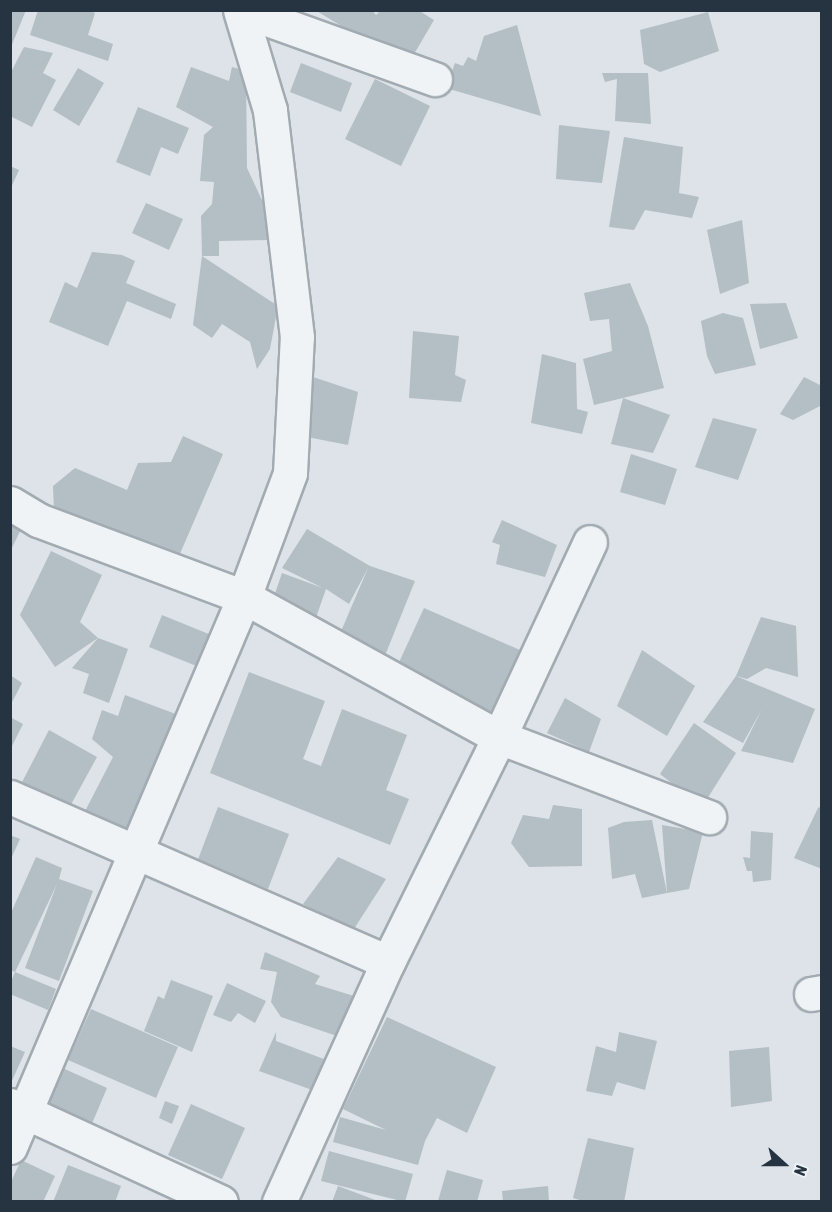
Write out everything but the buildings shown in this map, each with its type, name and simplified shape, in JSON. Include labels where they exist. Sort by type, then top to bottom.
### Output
[{"type":"street","points":[[241,10],[435,79]]},
{"type":"street","points":[[10,1147],[19,1109],[135,851],[244,597],[290,473],[297,337],[270,110],[241,10]]},
{"type":"street","points":[[10,503],[39,520],[244,597],[499,737],[709,817]]},
{"type":"street","points":[[279,1202],[388,962],[499,737],[590,543]]},
{"type":"street","points":[[10,797],[388,962]]},
{"type":"street","points":[[19,1109],[220,1202]]}]
